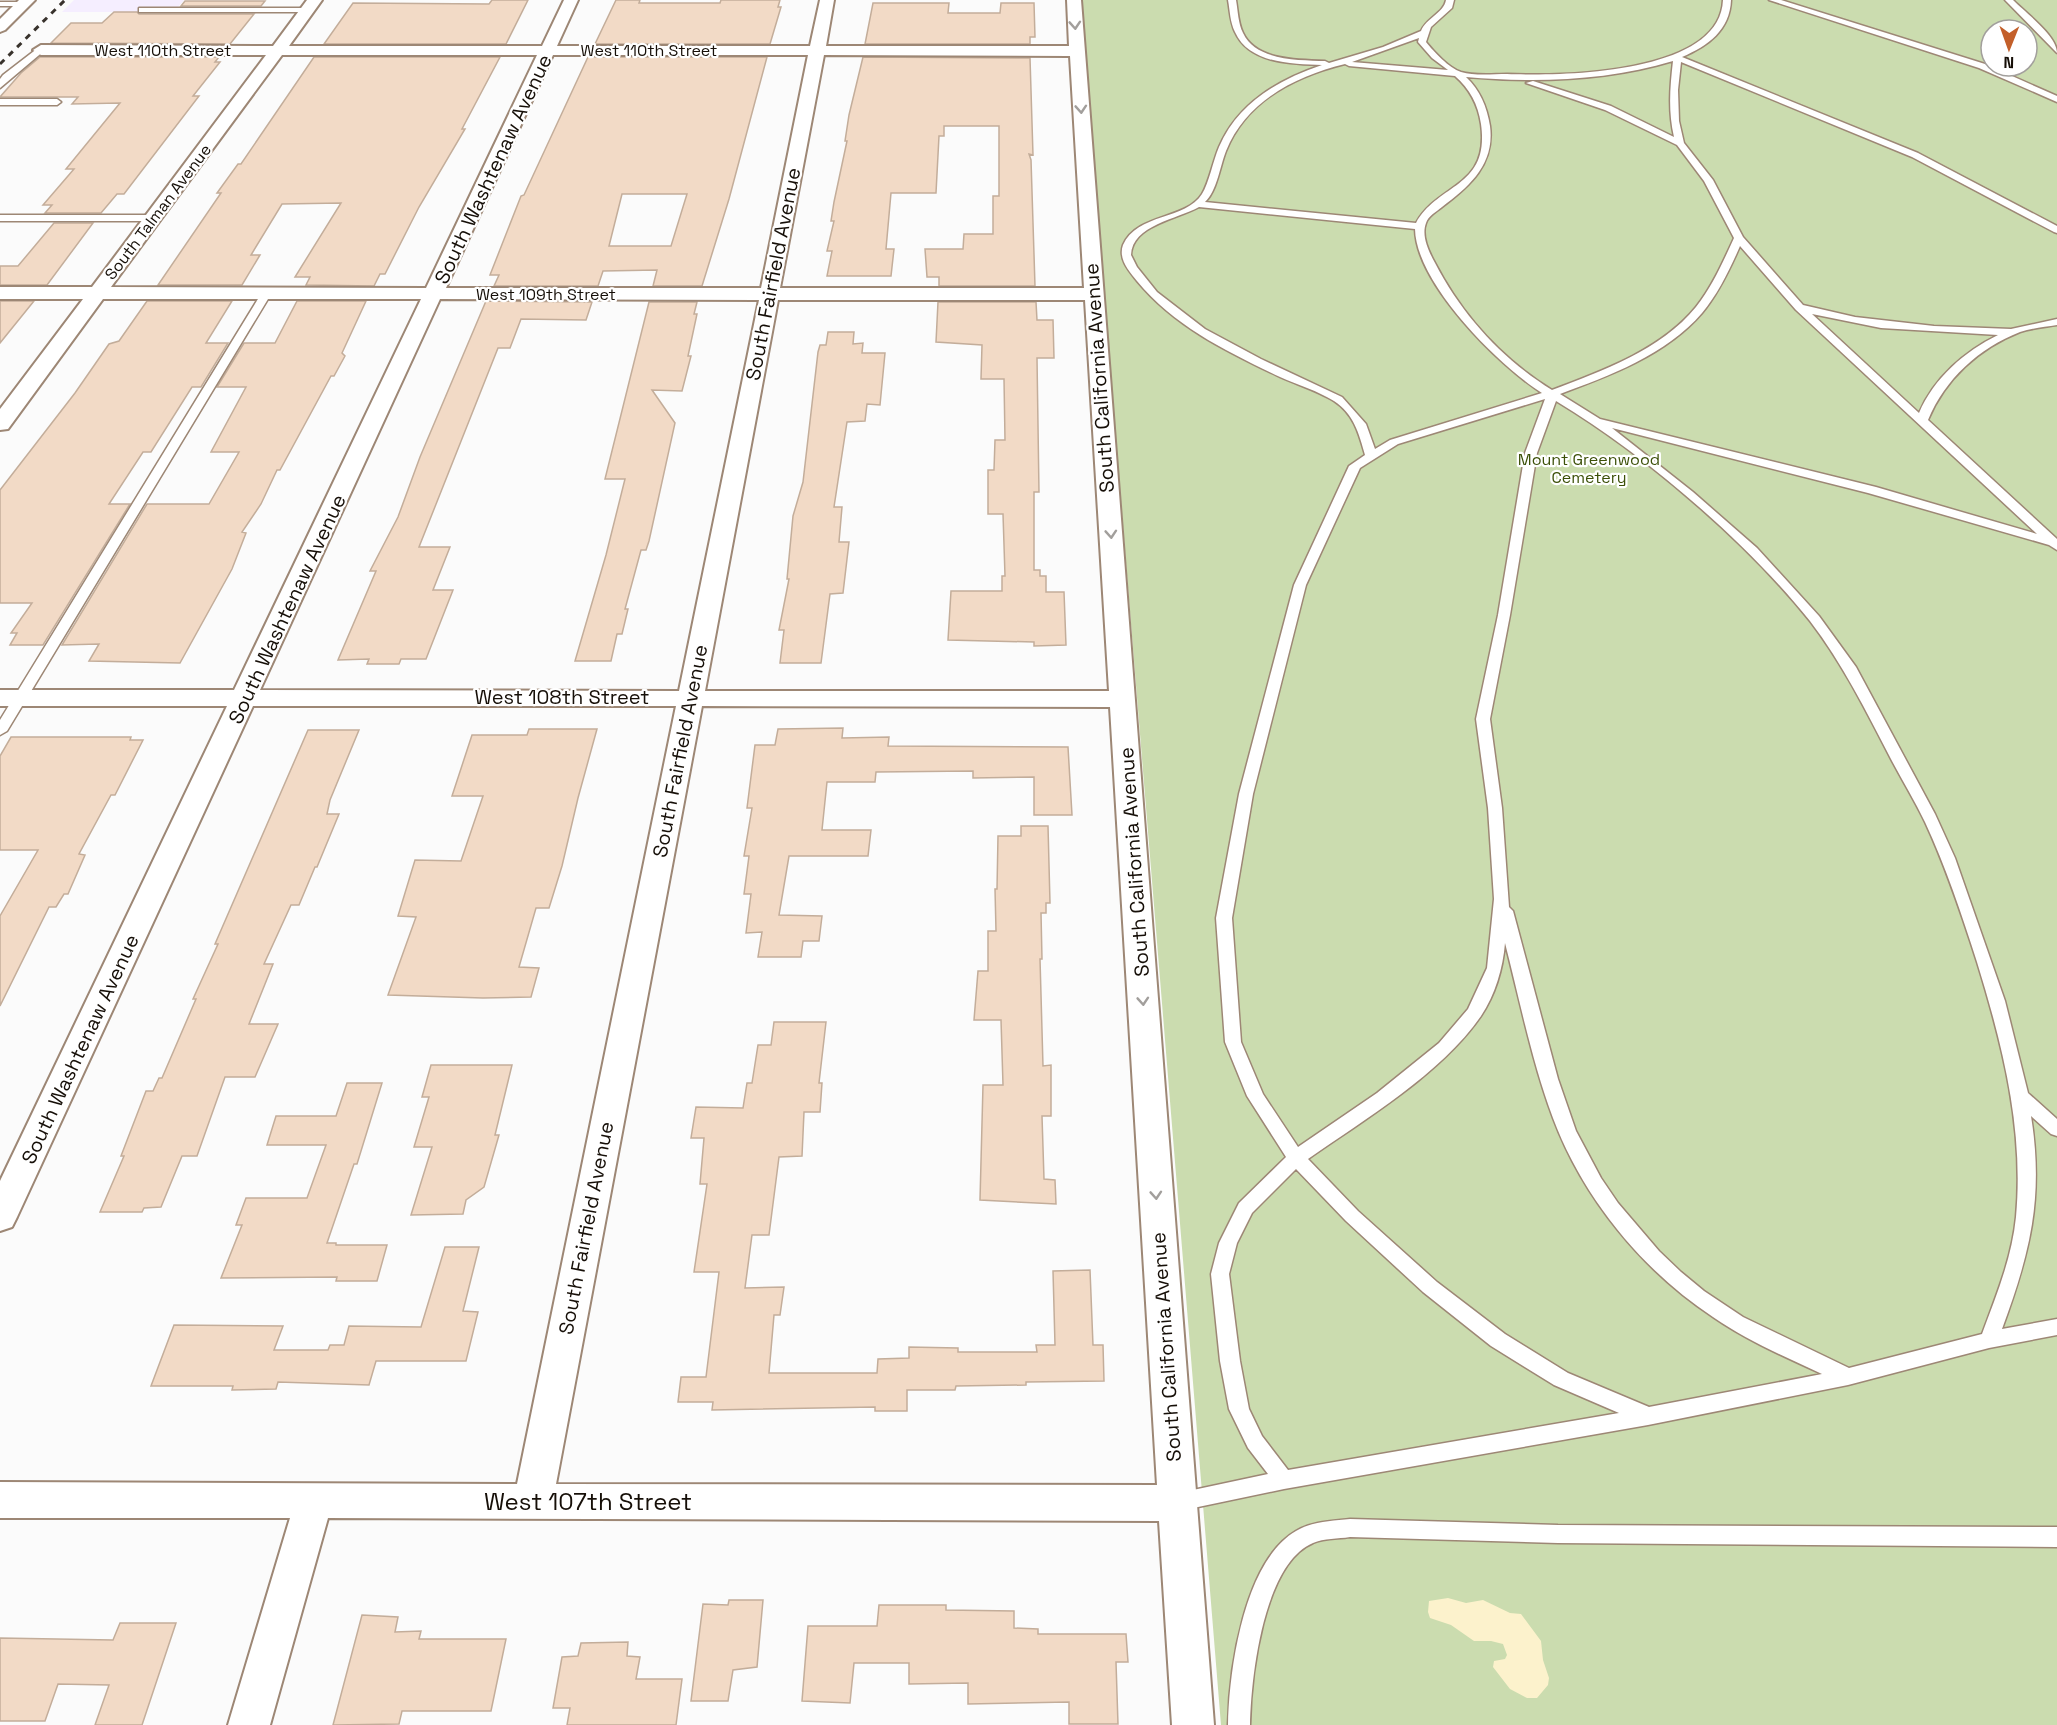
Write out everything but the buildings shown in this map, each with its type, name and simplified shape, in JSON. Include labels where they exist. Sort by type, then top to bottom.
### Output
[{"type":"street","name":"South Washtenaw Avenue","points":[[0,1217],[246,697],[571,0]]},
{"type":"street","name":"South Fairfield Avenue","points":[[533,1501],[827,0]]},
{"type":"street","name":"South California Avenue","points":[[1074,0],[1193,1725]]},
{"type":"street","points":[[0,27],[26,2]]},
{"type":"street","name":"South Talman Avenue","points":[[0,424],[312,5]]},
{"type":"street","name":"West 110th Street","points":[[41,50],[1077,51]]},
{"type":"street","name":"West 109th Street","points":[[0,293],[1093,294]]},
{"type":"street","name":"West 108th Street","points":[[10,698],[1123,699]]},
{"type":"street","name":"West 107th Street","points":[[0,1500],[1176,1503]]},
{"type":"street","points":[[249,1725],[314,1500]]},
{"type":"lane","points":[[1232,0],[1239,33],[1247,45],[1262,53],[1287,60],[1501,77],[1583,76],[1677,58],[1714,34],[1727,15],[1727,0]]},
{"type":"lane","points":[[1450,0],[1449,6],[1427,26],[1422,42],[1427,50],[1470,84],[1483,109],[1484,158],[1463,184],[1426,215],[1419,226],[1420,237],[1428,258],[1463,317],[1528,379],[1593,420],[1650,462],[1722,522],[1801,603],[1840,653],[1869,702],[1931,820],[1961,889],[2005,1027],[2022,1098],[2027,1173],[2025,1223],[1989,1340]]},
{"type":"lane","points":[[1773,0],[1982,66],[2057,99]]},
{"type":"lane","points":[[2009,0],[2057,51]]},
{"type":"lane","points":[[0,4],[26,2]]},
{"type":"lane","points":[[142,10],[312,5]]},
{"type":"lane","points":[[1370,454],[1363,425],[1353,411],[1338,399],[1209,336],[1159,300],[1141,280],[1128,260],[1126,248],[1133,236],[1197,204],[1206,196],[1235,124],[1250,107],[1292,79],[1311,70],[1383,50],[1423,33]]},
{"type":"lane","points":[[0,85],[6,77],[41,50]]},
{"type":"lane","points":[[1677,58],[1674,90],[1675,121],[1680,143],[1708,180],[1739,238],[1800,308],[2056,544]]},
{"type":"lane","points":[[1677,58],[1915,155],[2057,230]]},
{"type":"lane","points":[[1501,77],[1586,99],[1680,143]]},
{"type":"lane","points":[[0,102],[57,102]]},
{"type":"lane","points":[[1197,204],[1419,226]]},
{"type":"lane","points":[[0,218],[153,218]]},
{"type":"lane","points":[[1648,1416],[1561,1379],[1498,1340],[1413,1272],[1352,1216],[1296,1158],[1255,1096],[1233,1042],[1224,918],[1246,794],[1300,585],[1355,466],[1370,454],[1394,442],[1553,393],[1617,366],[1651,348],[1679,330],[1698,312],[1709,296],[1739,238]]},
{"type":"lane","points":[[0,730],[10,698],[266,294]]},
{"type":"lane","points":[[1800,308],[1837,319],[1920,329],[2013,332],[2057,322]]},
{"type":"lane","points":[[1922,420],[1928,403],[1964,361],[2013,332]]},
{"type":"lane","points":[[1284,1480],[1256,1442],[1239,1409],[1230,1361],[1220,1274],[1228,1243],[1245,1208],[1296,1158],[1356,1118],[1445,1047],[1475,1012],[1495,969],[1502,899],[1495,808],[1483,719],[1504,615],[1531,453],[1553,393]]},
{"type":"lane","points":[[1593,420],[1872,490],[2056,544]]},
{"type":"lane","points":[[1502,899],[1545,1064],[1566,1130],[1588,1171],[1618,1217],[1667,1270],[1720,1312],[1774,1342],[1848,1377]]},
{"type":"lane","points":[[2022,1098],[2057,1129]]},
{"type":"lane","points":[[1176,1503],[1284,1480],[1648,1416],[1848,1377],[1989,1340],[2057,1327]]},
{"type":"lane","points":[[1239,1725],[1245,1667],[1257,1608],[1271,1571],[1287,1549],[1303,1537],[1328,1530],[1350,1528],[1558,1534],[2057,1537]]},
{"type":"shaded area","points":[[74,0],[184,0],[174,12],[62,12]]},
{"type":"green space","name":"Mount Greenwood Cemetery","points":[[1080,0],[2057,0],[2057,1725],[1221,1725]]},
{"type":"sand","points":[[1448,1598],[1466,1603],[1483,1600],[1510,1613],[1521,1614],[1541,1641],[1543,1660],[1549,1678],[1548,1685],[1537,1698],[1527,1698],[1510,1689],[1493,1667],[1494,1661],[1505,1659],[1507,1655],[1503,1644],[1474,1641],[1451,1625],[1430,1618],[1429,1601]]},
{"type":"railway","points":[[0,64],[65,0]]}]
